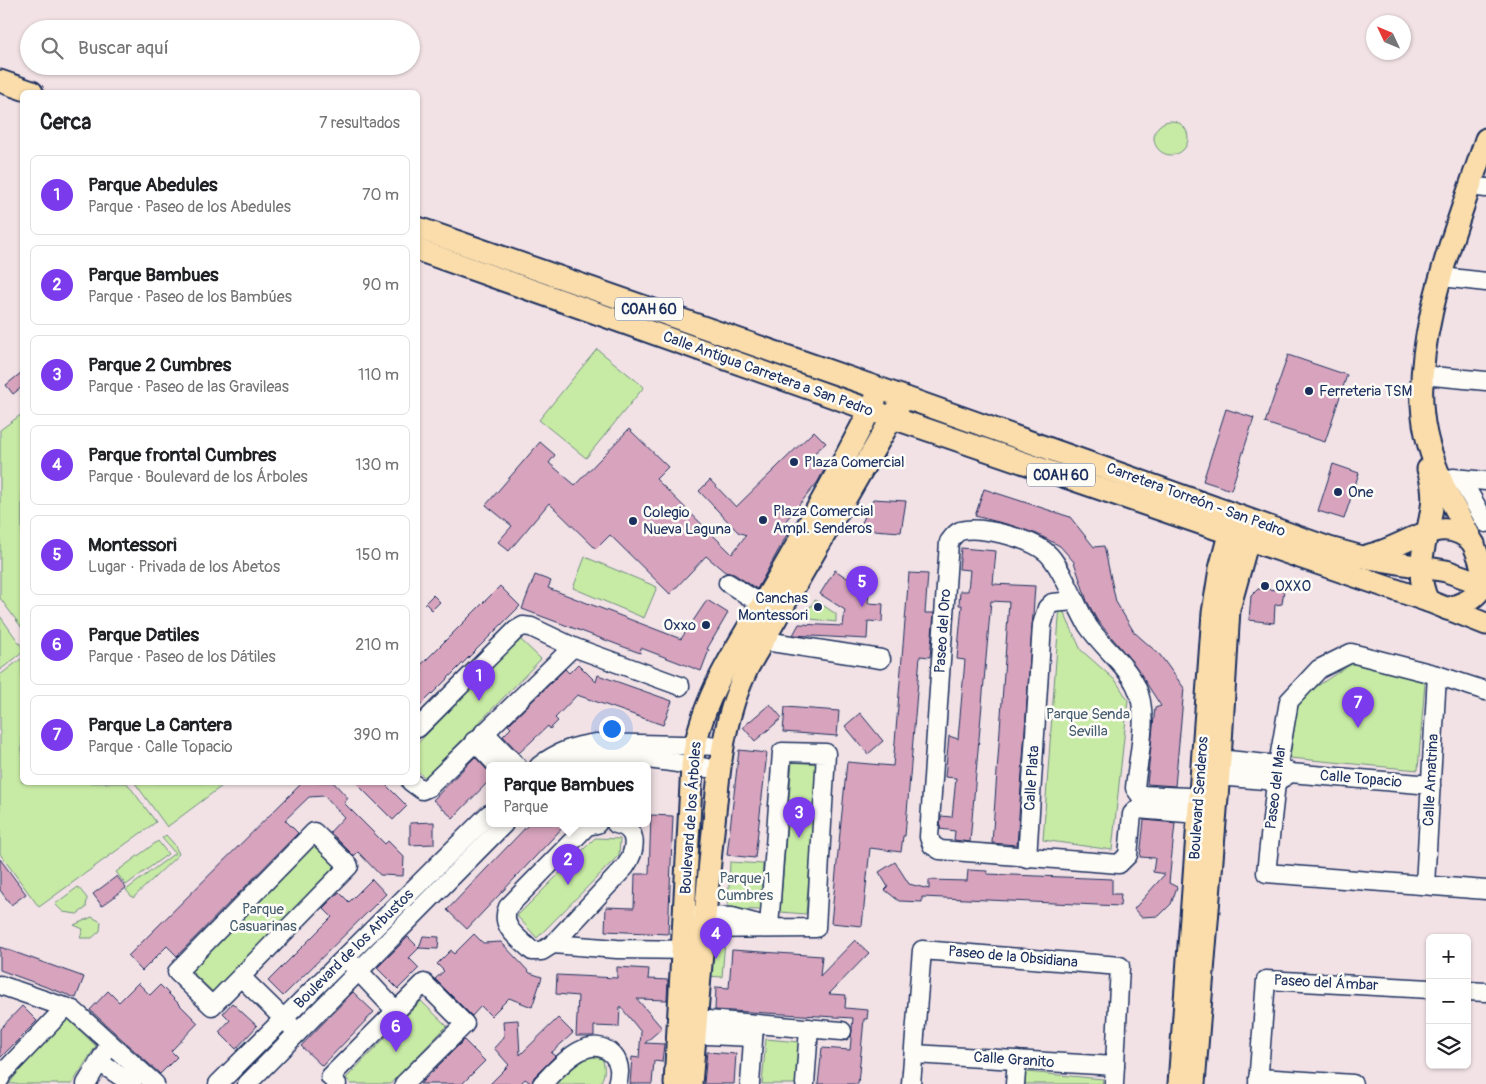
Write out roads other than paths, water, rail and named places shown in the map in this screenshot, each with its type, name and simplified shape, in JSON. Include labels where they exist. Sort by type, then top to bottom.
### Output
[{"type":"main road","points":[[0,81],[26,90]]},
{"type":"main road","points":[[0,95],[20,102]]},
{"type":"main road","points":[[1428,601],[1420,582],[1420,566],[1433,493],[1425,451],[1426,434],[1422,375],[1430,315],[1442,277],[1478,187],[1486,139]]},
{"type":"main road","name":"Calle Antigua Carretera a San Pedro","points":[[420,229],[881,389]]},
{"type":"main road","name":"Calle Antigua Carretera a San Pedro","points":[[420,251],[893,418]]},
{"type":"main road","name":"Carretera Torreón - San Pedro","points":[[881,389],[1241,526],[1486,624]]},
{"type":"main road","name":"Boulevard de los Árboles","points":[[693,939],[720,770],[722,746],[730,710],[739,686],[765,641],[771,610],[881,389]]},
{"type":"main road","name":"Boulevard de los Árboles","points":[[675,1084],[687,1026],[693,939],[692,766],[694,745],[709,700],[726,667],[771,610],[893,418],[904,397]]},
{"type":"main road","name":"Carretera Torreón - San Pedro","points":[[893,418],[1241,526],[1362,557],[1446,571],[1485,585]]},
{"type":"main road","points":[[1426,434],[1440,476],[1456,510],[1482,554],[1484,564],[1485,585],[1469,600],[1447,609]]},
{"type":"main road","name":"Boulevard Senderos","points":[[1194,1084],[1211,767],[1212,613],[1220,569],[1241,526]]},
{"type":"main road","points":[[1362,557],[1391,550],[1427,532],[1454,531],[1470,539],[1482,554]]},
{"type":"main road","name":"Boulevard Senderos","points":[[1179,1084],[1208,806]]},
{"type":"main road","name":"Boulevard de los Árboles","points":[[687,1026],[691,1084]]},
{"type":"street","points":[[1442,277],[1486,282]]},
{"type":"street","points":[[1422,375],[1486,381]]},
{"type":"street","points":[[1440,476],[1486,481]]},
{"type":"street","points":[[1462,479],[1486,523]]},
{"type":"street","name":"Paseo del Oro","points":[[972,530],[996,532],[1022,539],[1049,555],[1074,601],[1102,645],[1125,669],[1136,686],[1142,714],[1135,788],[1140,795],[1208,806],[1137,809],[1134,811],[1128,855],[1119,864],[940,850],[932,845],[929,837],[949,542],[959,532],[972,530]]},
{"type":"street","points":[[728,584],[771,610]]},
{"type":"street","name":"Calle Plata","points":[[1027,858],[1042,625],[1047,608],[1052,603],[1074,601]]},
{"type":"street","points":[[420,726],[516,630],[523,626],[531,627],[573,647],[680,686]]},
{"type":"street","points":[[765,641],[881,659]]},
{"type":"street","points":[[416,785],[422,790],[429,787],[479,736],[573,647]]},
{"type":"street","name":"Paseo del Mar","points":[[1486,691],[1437,675],[1351,653],[1319,669],[1288,701],[1282,773],[1266,872],[1486,890]]},
{"type":"street","name":"Calle Amatrina","points":[[1425,885],[1437,675]]},
{"type":"street","points":[[479,736],[495,762]]},
{"type":"street","points":[[479,736],[512,762]]},
{"type":"street","points":[[545,762],[561,752],[576,746],[597,743],[722,746]]},
{"type":"street","points":[[554,944],[617,949],[769,927],[816,928],[826,753],[782,752],[769,927]]},
{"type":"street","points":[[583,762],[594,759],[621,758],[720,770]]},
{"type":"street","name":"Calle Topacio","points":[[1211,767],[1431,784]]},
{"type":"street","name":"Boulevard de los Arbustos","points":[[218,1084],[486,817]]},
{"type":"street","name":"Boulevard de los Arbustos","points":[[247,1084],[501,827]]},
{"type":"street","points":[[586,827],[508,907],[504,916],[506,926],[532,951],[542,951],[554,944],[625,867],[633,855],[634,840],[632,833],[626,827]]},
{"type":"street","points":[[314,832],[349,866],[241,977],[212,1006],[177,972],[314,832]]},
{"type":"street","name":"Paseo de la Obsidiana","points":[[911,1084],[922,950],[1120,966],[1114,1084]]},
{"type":"street","points":[[346,958],[396,1011]]},
{"type":"street","points":[[241,977],[298,1032]]},
{"type":"street","name":"Paseo del Ámbar","points":[[1258,1081],[1266,980],[1426,989]]},
{"type":"street","points":[[337,1084],[330,1077],[424,983],[465,1024],[404,1084]]},
{"type":"street","points":[[0,985],[66,1007],[80,1015],[155,1084]]},
{"type":"street","points":[[1471,990],[1486,992]]},
{"type":"street","points":[[0,1079],[2,1074],[66,1007]]},
{"type":"street","points":[[687,1026],[754,1030],[809,1028],[842,1031]]},
{"type":"street","points":[[805,1084],[809,1028]]},
{"type":"street","points":[[750,1084],[754,1030]]},
{"type":"street","points":[[86,1084],[110,1044]]},
{"type":"street","points":[[542,1084],[579,1051],[600,1048],[609,1052],[619,1066],[620,1076],[617,1084]]},
{"type":"street","name":"Calle Granito","points":[[914,1054],[1115,1066]]},
{"type":"street","points":[[1015,1084],[1017,1060]]},
{"type":"street","points":[[99,1062],[132,1084]]},
{"type":"street","points":[[1258,1081],[1354,1084]]},
{"type":"place","name":"Ferreteria TSM","points":[[1309,391]]},
{"type":"place","name":"Plaza Comercial","points":[[794,462]]},
{"type":"place","name":"One","points":[[1338,492]]},
{"type":"place","name":"Plaza Comercial Ampl. Senderos","points":[[763,520]]},
{"type":"place","name":"Colegio Nueva Laguna","points":[[633,521]]},
{"type":"place","name":"OXXO","points":[[1265,586]]},
{"type":"place","name":"Canchas Montessori","points":[[818,607]]},
{"type":"place","name":"Montessori","points":[[862,607]]},
{"type":"place","name":"Oxxo","points":[[706,625]]},
{"type":"place","name":"Parque Abedules","points":[[479,701]]},
{"type":"place","name":"Parque La Cantera","points":[[1358,728]]},
{"type":"place","name":"Parque 2 Cumbres","points":[[799,838]]},
{"type":"place","name":"Parque Bambues","points":[[568,885]]},
{"type":"place","name":"Parque frontal Cumbres","points":[[716,959]]},
{"type":"place","name":"Parque Datiles","points":[[396,1052]]},
{"type":"park label","name":"Parque Senda Sevilla","points":[[1088,722]]},
{"type":"park label","name":"Parque 1 Cumbres","points":[[745,886]]},
{"type":"park label","name":"Parque Casuarinas","points":[[263,918]]}]
